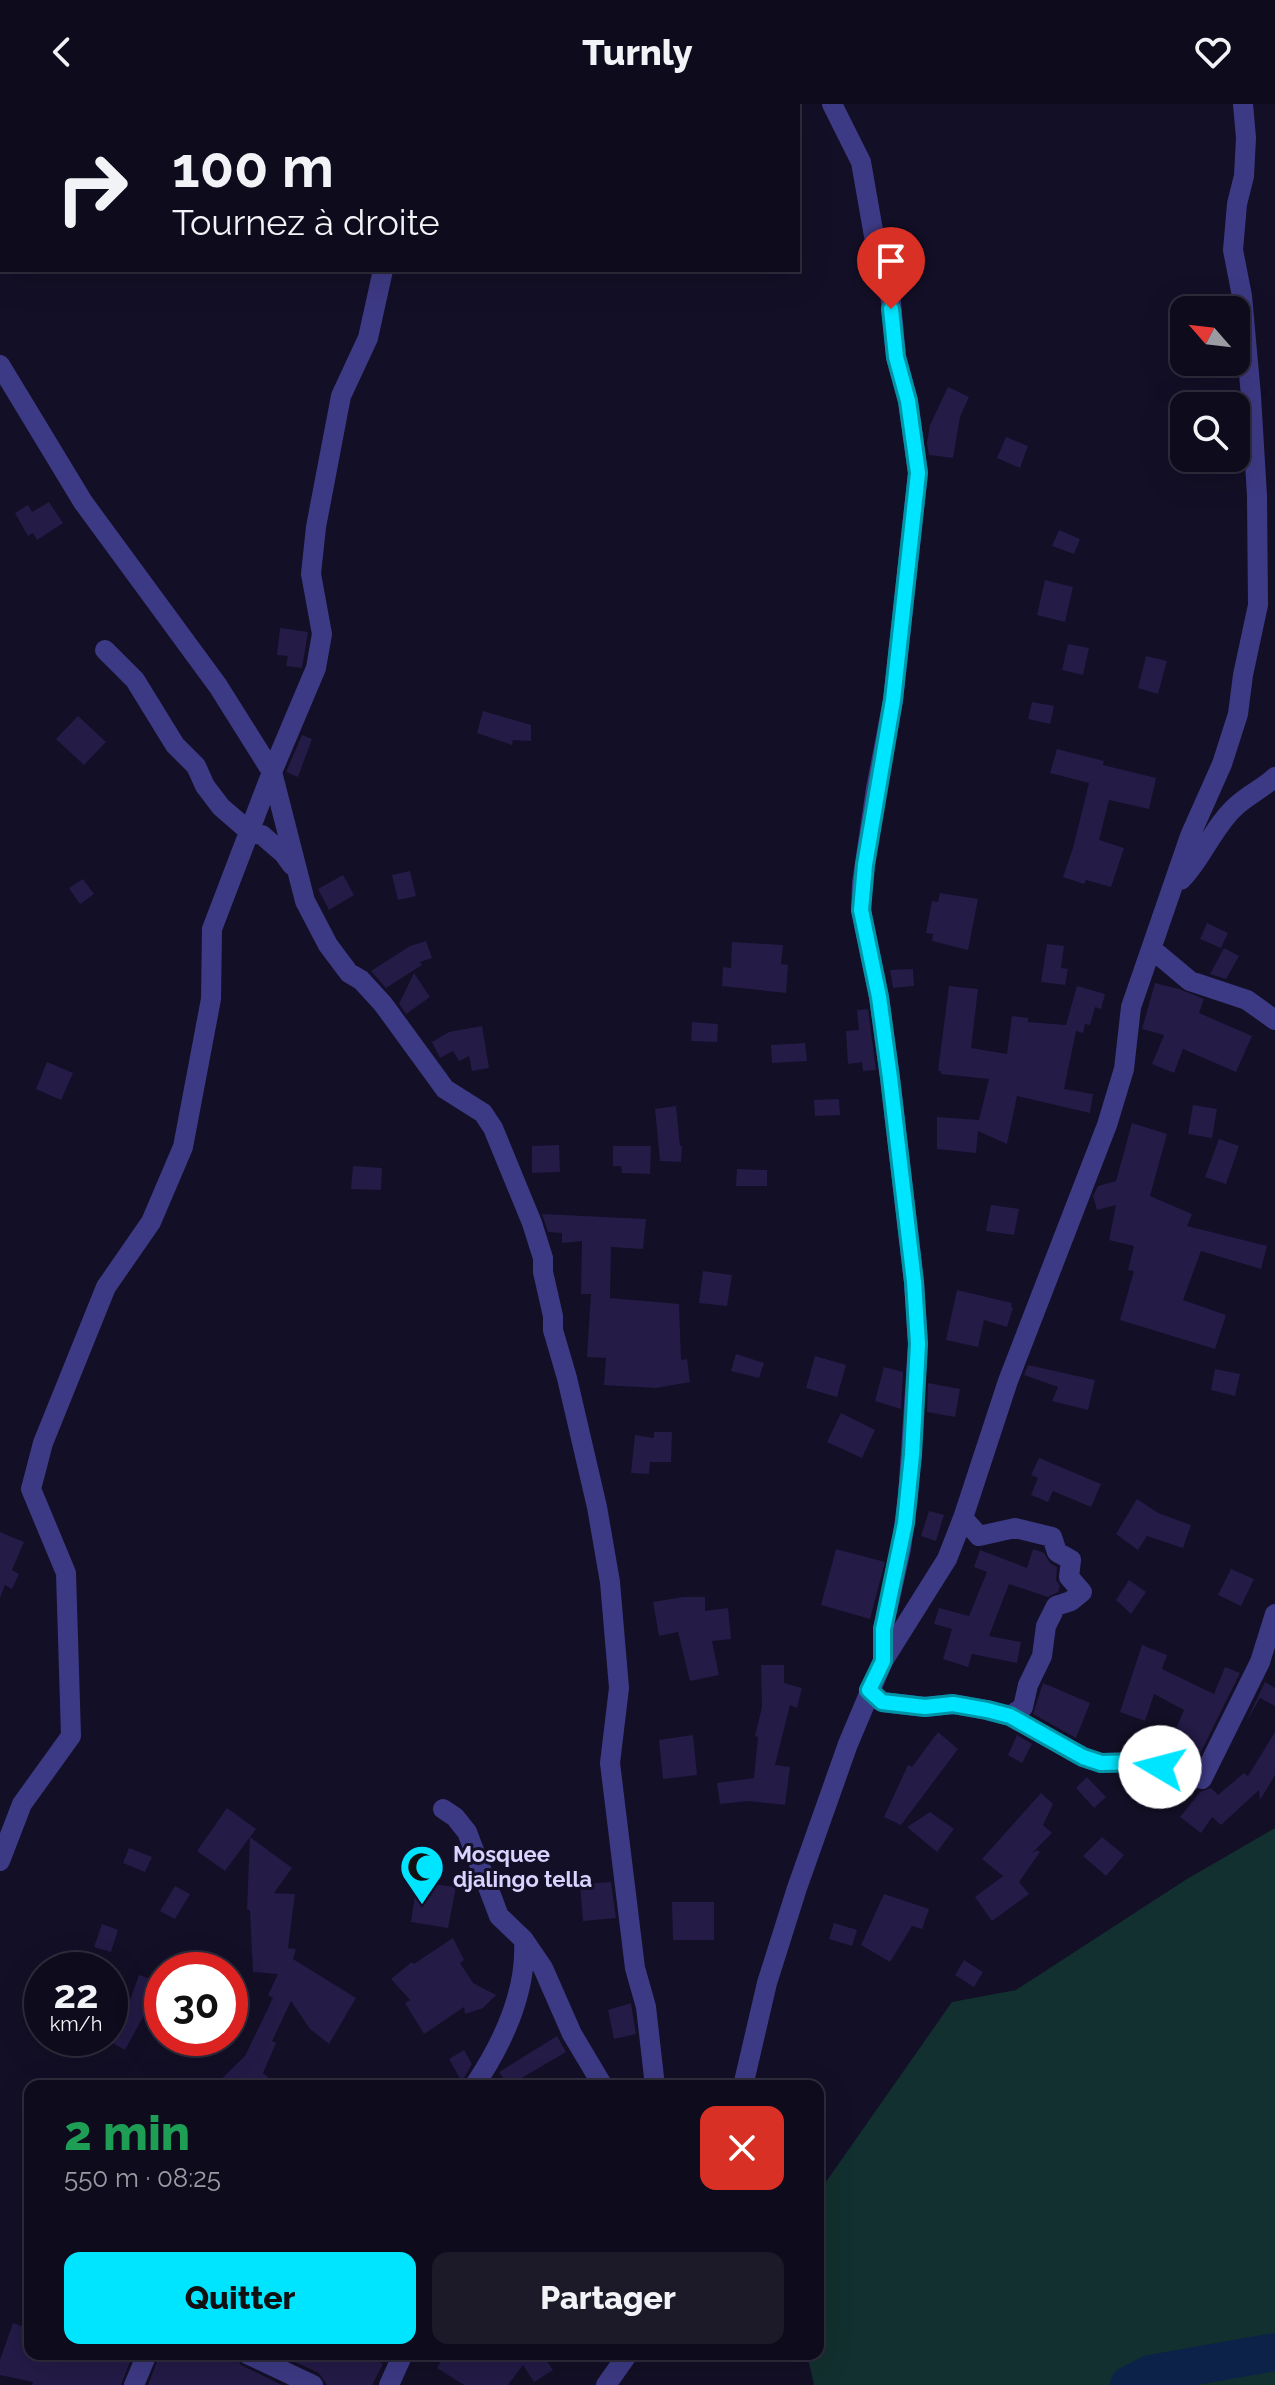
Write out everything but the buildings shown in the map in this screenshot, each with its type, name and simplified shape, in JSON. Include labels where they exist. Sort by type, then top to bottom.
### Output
[{"type":"street","points":[[832,104],[861,162],[874,236],[890,292],[896,357],[908,401],[918,473],[893,700],[862,883],[861,910],[879,997],[890,1078],[914,1282],[918,1344],[908,1497],[901,1549],[883,1629],[883,1661]]},
{"type":"street","points":[[744,2080],[767,1983],[797,1888],[869,1690],[883,1661],[947,1559],[1008,1381],[1107,1125],[1124,1069],[1131,1007],[1238,714],[1258,605],[1257,496],[1251,396],[1242,296],[1233,250],[1237,204],[1244,176],[1243,104]]},
{"type":"street","points":[[0,1861],[22,1804],[71,1736],[66,1573],[31,1489],[43,1443],[106,1287],[151,1222],[183,1147],[211,999],[212,929],[316,668],[322,634],[311,574],[316,527],[341,396],[368,338],[383,272]]},
{"type":"street","points":[[0,365],[83,502],[218,686],[272,772],[305,901],[339,962],[383,1004],[445,1089],[483,1113],[493,1128],[522,1199],[543,1258],[553,1330],[597,1507],[610,1582],[619,1688],[610,1763],[635,1968],[646,2007],[654,2080]]},
{"type":"street","points":[[105,650],[135,680],[175,745],[196,766],[210,793],[251,833],[262,835],[284,854],[295,868]]},
{"type":"street","points":[[1175,885],[1195,865],[1214,831],[1235,806],[1275,777]]},
{"type":"street","points":[[1153,950],[1190,981],[1247,1000],[1275,1020]]},
{"type":"street","points":[[963,1518],[979,1536],[1015,1528],[1052,1537],[1057,1552],[1071,1560],[1069,1577],[1082,1592],[1071,1601],[1056,1606],[1046,1626],[1042,1656],[1028,1685],[1023,1707],[1010,1716]]},
{"type":"street","points":[[869,1690],[882,1702],[925,1707],[953,1704],[1010,1716],[1083,1757],[1101,1763],[1143,1762],[1202,1779],[1260,1662],[1275,1614]]},
{"type":"street","points":[[443,1809],[455,1817],[467,1832],[499,1916],[524,1940],[543,1968],[572,2034],[599,2080]]},
{"type":"street","points":[[478,2080],[511,2020],[526,1964],[524,1940]]},
{"type":"street","points":[[134,2385],[144,2360]]},
{"type":"street","points":[[260,2360],[313,2385]]},
{"type":"street","points":[[389,2385],[400,2360]]},
{"type":"street","points":[[606,2385],[624,2360]]},
{"type":"green space","points":[[1275,1828],[1275,2385],[814,2385],[808,2360],[824,2360],[824,2185],[952,2002],[1016,1990],[1187,1879]]},
{"type":"waterway","points":[[1129,2385],[1150,2374],[1275,2352]]},
{"type":"place","name":"Mosquee djalingo tella","points":[[422,1906]]},
{"type":"route","points":[[891,309],[896,357],[908,401],[918,473],[893,700],[862,883],[861,910],[879,997],[890,1078],[914,1282],[918,1344],[905,1523],[883,1629],[883,1661],[869,1690],[882,1702],[925,1707],[953,1704],[1010,1716],[1083,1757],[1101,1763],[1143,1762],[1160,1767]]}]
